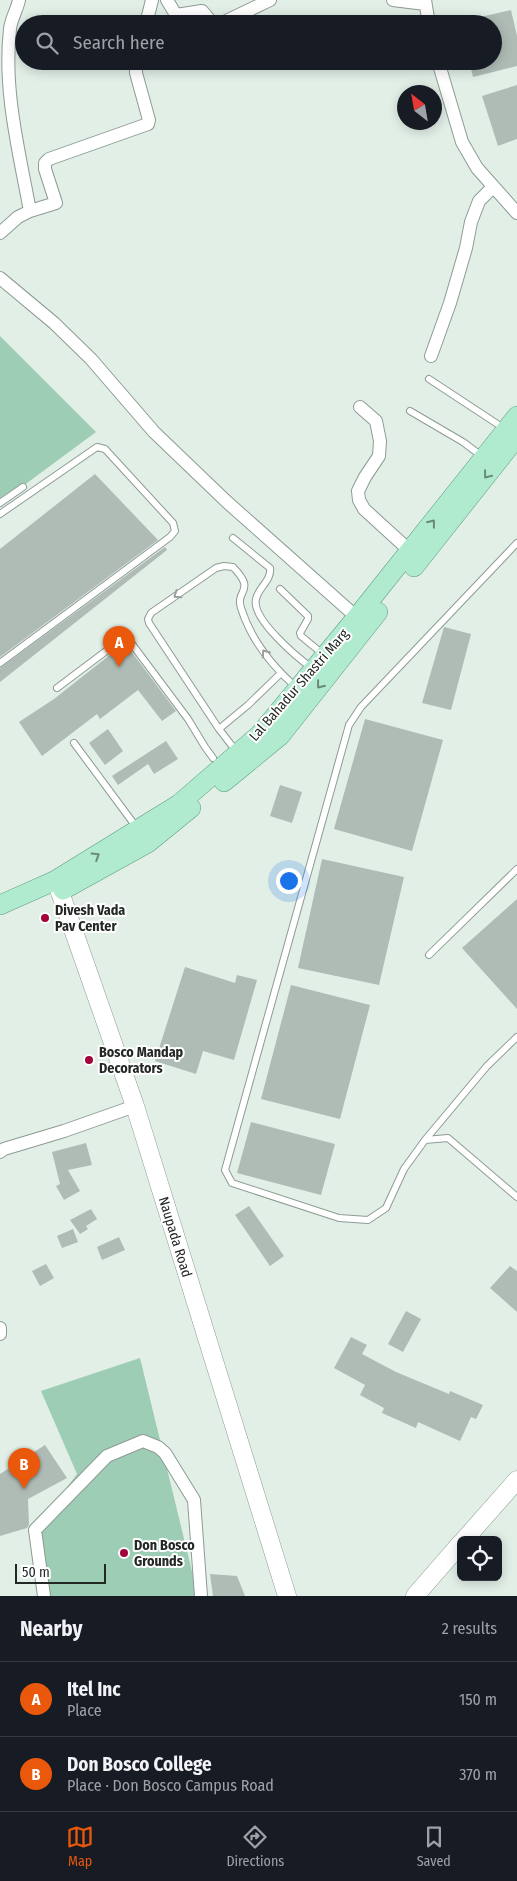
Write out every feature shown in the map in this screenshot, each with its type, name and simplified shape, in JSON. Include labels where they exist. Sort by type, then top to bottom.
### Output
[{"type":"main road","name":"Lal Bahadur Shastri Marg","points":[[0,918],[144,836],[273,731],[325,664],[362,622],[513,428]]},
{"type":"main road","name":"Lal Bahadur Shastri Marg","points":[[362,622],[410,551],[484,458],[513,428]]},
{"type":"main road","name":"Lal Bahadur Shastri Marg","points":[[144,836],[180,804],[217,763],[238,753],[273,731],[298,689],[325,664]]},
{"type":"main road","name":"Lal Bahadur Shastri Marg","points":[[0,906],[57,886]]},
{"type":"street","points":[[19,0],[10,26],[8,67],[11,105],[30,210]]},
{"type":"street","points":[[148,15],[152,0]]},
{"type":"street","points":[[167,0],[176,15],[202,11],[206,15]]},
{"type":"street","points":[[239,15],[270,0]]},
{"type":"street","points":[[394,0],[425,2],[427,15]]},
{"type":"street","points":[[0,233],[18,217],[30,210],[56,202],[45,169],[45,163],[49,159],[148,124],[149,120],[136,70]]},
{"type":"street","points":[[441,70],[462,142],[477,168],[517,213]]},
{"type":"street","points":[[431,356],[450,303],[466,248],[471,222],[479,201],[493,186]]},
{"type":"street","points":[[0,278],[54,323],[91,358],[154,432],[220,496],[362,622]]},
{"type":"street","points":[[360,407],[376,421],[380,441],[380,456],[365,477],[358,491],[359,500],[364,509],[410,551]]},
{"type":"street","name":"Naupada Road","points":[[57,886],[134,1106],[287,1596]]},
{"type":"street","points":[[0,1152],[4,1149],[64,1131],[134,1106]]},
{"type":"street","points":[[0,1328],[0,1334]]},
{"type":"street","points":[[44,1596],[35,1530],[108,1456],[143,1441],[158,1447],[165,1453],[194,1500],[201,1596]]},
{"type":"street","points":[[482,1536],[493,1515],[517,1480]]},
{"type":"street","points":[[469,1536],[517,1498]]},
{"type":"street","points":[[429,1596],[457,1549]]},
{"type":"street","points":[[415,1596],[457,1564]]},
{"type":"lane","points":[[429,379],[513,428]]},
{"type":"lane","points":[[410,411],[463,442],[484,458]]},
{"type":"lane","points":[[0,514],[97,447],[105,449],[173,523],[175,531],[170,537],[0,663]]},
{"type":"lane","points":[[0,504],[23,487]]},
{"type":"lane","points":[[233,538],[270,568],[269,578],[256,598],[255,604],[271,632],[279,641],[325,664]]},
{"type":"lane","points":[[517,544],[361,708],[349,725],[225,1170],[232,1184],[339,1218],[368,1220],[386,1208],[404,1168],[424,1140],[486,1066],[517,1037]]},
{"type":"lane","points":[[238,753],[219,729],[149,623],[148,619],[151,613],[216,568],[224,566],[233,567],[245,584],[245,590],[239,600],[250,630],[280,674],[298,689]]},
{"type":"lane","points":[[280,589],[308,616],[301,630],[301,636],[325,664]]},
{"type":"lane","points":[[57,688],[126,636],[188,719],[204,747],[217,763]]},
{"type":"lane","points":[[219,729],[248,705],[280,674]]},
{"type":"lane","points":[[74,743],[144,836]]},
{"type":"lane","points":[[430,955],[517,869]]},
{"type":"lane","points":[[424,1140],[448,1138],[517,1197]]},
{"type":"green space","points":[[0,336],[96,432],[0,503]]},
{"type":"green space","name":"Don Bosco Grounds","points":[[140,1358],[198,1596],[44,1596],[35,1530],[77,1474],[41,1391]]},
{"type":"building","points":[[511,10],[517,36],[517,66],[502,70],[502,15],[489,15]]},
{"type":"building","points":[[471,70],[501,70],[473,77]]},
{"type":"building","points":[[517,85],[517,139],[498,146],[482,96]]},
{"type":"building","points":[[95,474],[158,540],[0,657],[0,549]]},
{"type":"building","points":[[165,547],[167,550],[0,682],[0,668]]},
{"type":"building","points":[[444,627],[471,634],[451,710],[422,703]]},
{"type":"building","points":[[125,643],[176,711],[162,721],[138,690],[100,719],[97,714],[42,756],[19,722],[54,699]]},
{"type":"building","points":[[365,719],[443,740],[412,851],[334,829]]},
{"type":"building","points":[[108,729],[123,751],[105,765],[89,743]]},
{"type":"building","points":[[166,741],[178,759],[154,774],[148,764],[118,785],[112,776]]},
{"type":"building","points":[[280,785],[302,792],[292,823],[270,816]]},
{"type":"building","points":[[322,859],[404,877],[379,985],[298,968]]},
{"type":"building","points":[[517,899],[517,1009],[462,948]]},
{"type":"building","points":[[185,967],[235,983],[237,975],[257,980],[234,1060],[203,1051],[196,1074],[155,1061]]},
{"type":"building","points":[[291,985],[370,1005],[340,1119],[261,1099]]},
{"type":"building","points":[[251,1122],[335,1144],[321,1195],[237,1173]]},
{"type":"building","points":[[86,1143],[92,1165],[68,1170],[80,1191],[64,1200],[56,1186],[60,1184],[52,1152]]},
{"type":"building","points":[[249,1206],[284,1256],[270,1266],[235,1215]]},
{"type":"building","points":[[91,1209],[97,1219],[86,1226],[88,1229],[80,1234],[70,1220]]},
{"type":"building","points":[[73,1229],[78,1242],[62,1248],[57,1236]]},
{"type":"building","points":[[119,1237],[125,1250],[102,1260],[97,1247]]},
{"type":"building","points":[[46,1264],[54,1278],[40,1286],[32,1271]]},
{"type":"building","points":[[510,1266],[517,1271],[517,1312],[490,1288]]},
{"type":"building","points":[[406,1311],[421,1319],[403,1352],[388,1344]]},
{"type":"building","points":[[351,1337],[367,1345],[362,1354],[396,1372],[449,1394],[450,1391],[483,1405],[476,1419],[471,1417],[460,1441],[418,1422],[416,1428],[382,1413],[384,1408],[360,1395],[365,1385],[334,1368]]},
{"type":"building","points":[[45,1445],[67,1478],[28,1499],[29,1525],[27,1528],[0,1536],[0,1474]]},
{"type":"building","points":[[210,1574],[237,1576],[245,1596],[213,1596]]},
{"type":"place","name":"Itel Inc","points":[[119,667]]},
{"type":"place","name":"Divesh Vada Pav Center","points":[[45,918]]},
{"type":"place","name":"Bosco Mandap Decorators","points":[[89,1060]]},
{"type":"place","name":"Don Bosco College","points":[[24,1489]]},
{"type":"place","name":"Don Bosco Grounds","points":[[124,1553]]}]
